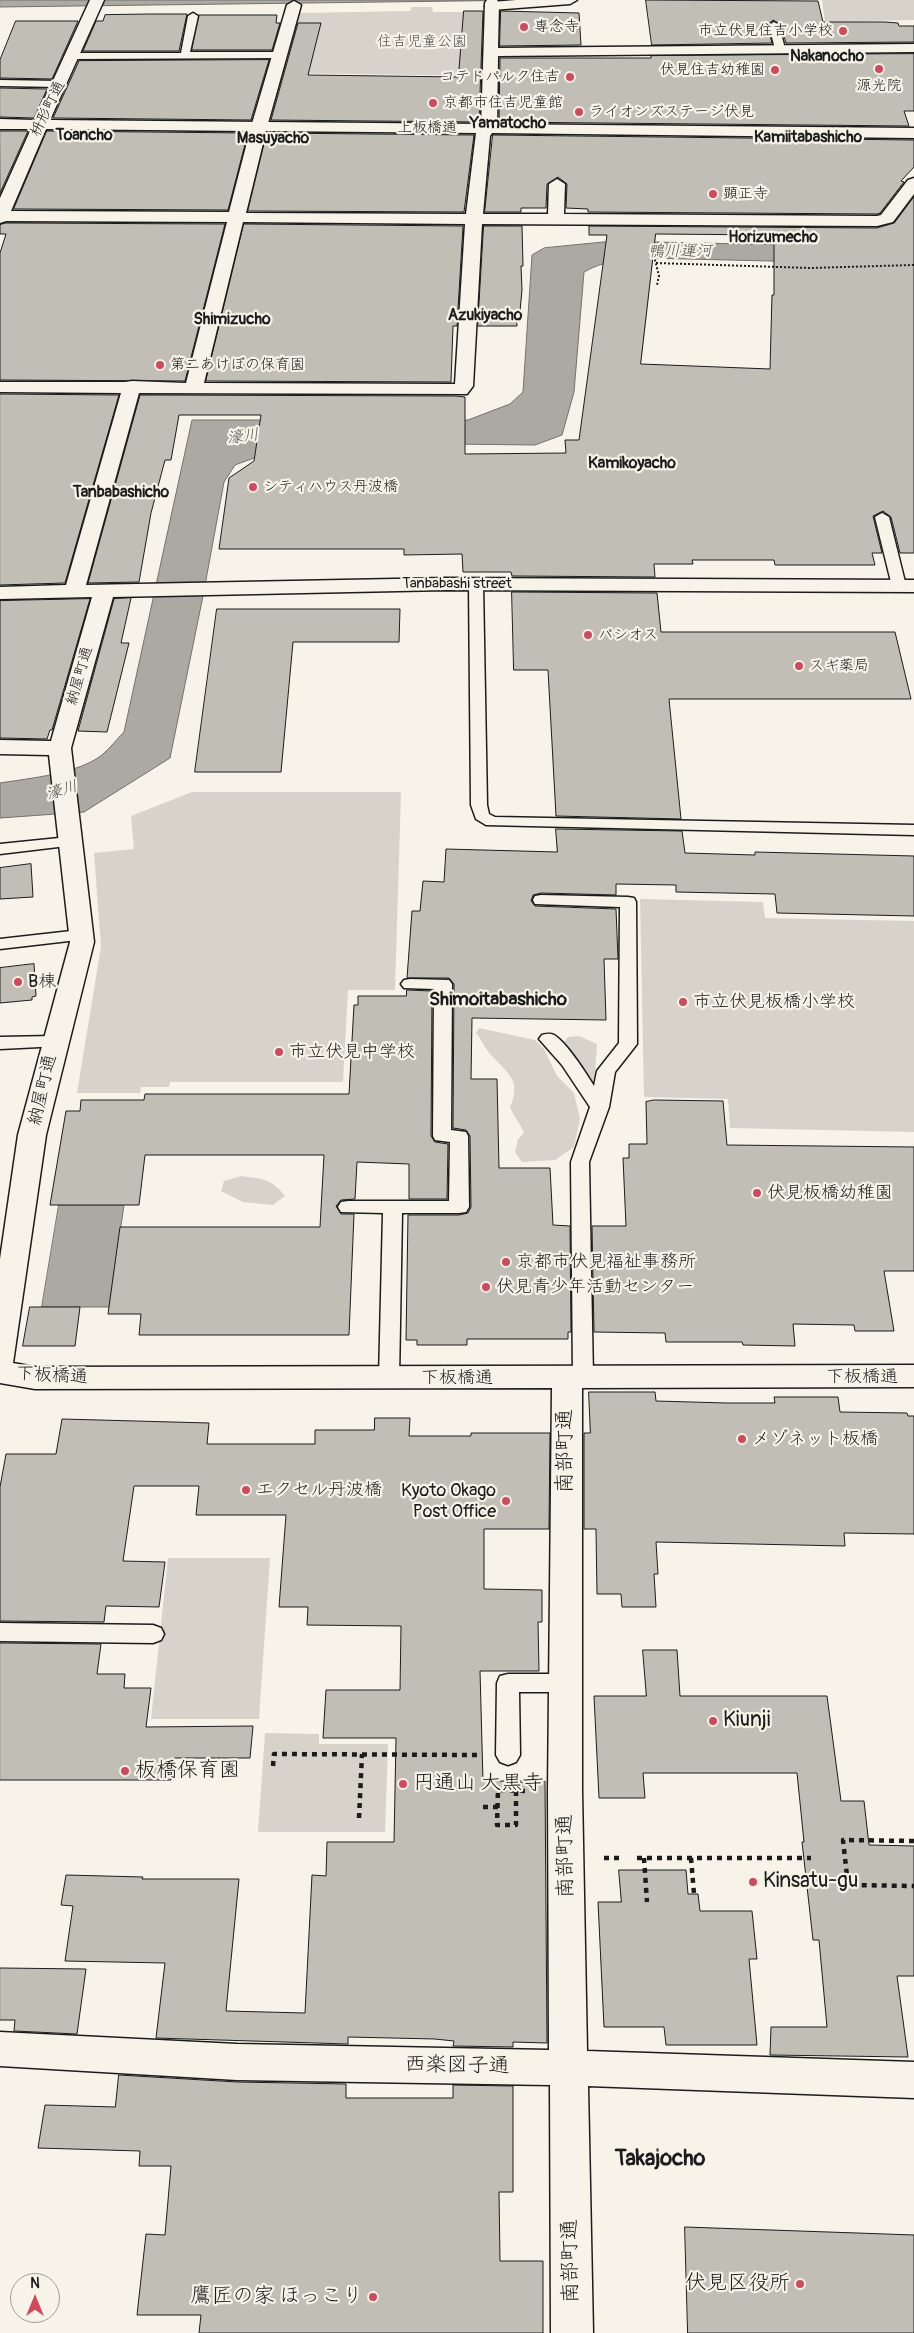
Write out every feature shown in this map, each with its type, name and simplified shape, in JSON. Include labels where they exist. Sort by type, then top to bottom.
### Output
[{"type":"street","points":[[0,387],[194,386],[461,390],[464,386],[474,218],[482,134],[489,128],[492,3],[570,0]]},
{"type":"street","points":[[194,386],[259,127],[294,3]]},
{"type":"street","name":"枡形町通","points":[[0,217],[39,124],[74,56],[95,5]]},
{"type":"street","points":[[491,52],[914,48]]},
{"type":"street","name":"上板橋通","points":[[0,124],[914,133]]},
{"type":"street","points":[[0,217],[877,221],[887,219],[914,183]]},
{"type":"street","points":[[556,219],[557,184]]},
{"type":"street","points":[[74,592],[132,386]]},
{"type":"street","name":"Tanbabashi street","points":[[0,593],[476,584],[907,586]]},
{"type":"street","name":"納屋町通","points":[[0,1360],[8,1258],[32,1134],[54,1042],[82,942],[60,754],[104,592]]},
{"type":"street","points":[[0,747],[60,754]]},
{"type":"street","name":"下板橋通","points":[[0,1372],[35,1378],[914,1376]]},
{"type":"street","name":"南部町通","points":[[572,2333],[565,1683],[575,1378]]},
{"type":"street","name":"西楽図子通","points":[[0,2049],[238,2062],[568,2068],[914,2080]]},
{"type":"lane","points":[[185,55],[193,16]]},
{"type":"lane","points":[[774,25],[780,49]]},
{"type":"lane","points":[[74,56],[280,55]]},
{"type":"lane","points":[[0,83],[60,84]]},
{"type":"lane","points":[[882,517],[907,586]]},
{"type":"lane","points":[[476,584],[479,805],[482,816],[492,822],[914,830]]},
{"type":"lane","points":[[0,849],[68,833]]},
{"type":"lane","points":[[541,900],[628,902],[628,1044],[606,1071],[600,1107],[580,1162],[575,1378]]},
{"type":"lane","points":[[0,944],[80,935]]},
{"type":"lane","points":[[348,1207],[459,1207],[459,1136],[442,1136],[443,984],[410,984]]},
{"type":"lane","points":[[548,1039],[568,1061],[600,1107]]},
{"type":"lane","points":[[0,1043],[54,1042]]},
{"type":"lane","points":[[388,1378],[393,1207]]},
{"type":"lane","points":[[0,1632],[153,1634]]},
{"type":"lane","points":[[508,1755],[508,1683],[565,1683]]},
{"type":"path","points":[[649,237],[659,276],[657,285]]},
{"type":"path","points":[[656,262],[819,268],[914,265]]},
{"type":"path","points":[[273,1766],[274,1754],[508,1755]]},
{"type":"path","points":[[359,1818],[362,1754]]},
{"type":"path","points":[[516,1791],[516,1825],[498,1825],[498,1790],[534,1791]]},
{"type":"path","points":[[483,1807],[498,1807]]},
{"type":"path","points":[[914,1841],[843,1840],[848,1886],[914,1886]]},
{"type":"path","points":[[637,1858],[811,1858]]},
{"type":"path","points":[[644,1858],[647,1902]]},
{"type":"path","points":[[691,1858],[694,1894]]},
{"type":"green space","points":[[822,0],[914,0],[914,20],[825,22]]},
{"type":"green space","name":"住吉児童公園","points":[[411,7],[432,7],[433,12],[483,12],[483,43],[477,47],[478,55],[483,60],[483,76],[284,73],[298,13],[411,11]]},
{"type":"green space","points":[[192,792],[401,792],[395,990],[348,990],[343,1082],[170,1082],[169,1087],[141,1087],[140,1093],[77,1093],[101,947],[94,853],[134,849],[131,816]]},
{"type":"green space","points":[[640,899],[763,902],[765,918],[914,921],[914,1132],[730,1128],[728,1099],[644,1097]]},
{"type":"green space","points":[[479,1028],[535,1040],[544,1049],[557,1076],[574,1093],[580,1119],[574,1147],[555,1160],[522,1162],[515,1152],[518,1139],[524,1133],[510,1107],[514,1084],[512,1078],[490,1053],[476,1033]]},
{"type":"green space","points":[[579,1036],[597,1044],[594,1086],[568,1051],[564,1042],[568,1037]]},
{"type":"green space","points":[[241,1176],[266,1180],[285,1196],[273,1205],[243,1202],[221,1191],[224,1181]]},
{"type":"green space","points":[[168,1558],[270,1558],[259,1719],[151,1719]]},
{"type":"green space","points":[[265,1733],[319,1734],[319,1744],[388,1744],[385,1832],[258,1832]]},
{"type":"water","points":[[0,0],[534,0],[0,7]]},
{"type":"water","points":[[614,241],[876,247],[853,263],[645,258],[613,261],[598,265],[584,272],[574,392],[562,435],[535,445],[369,443],[276,450],[235,465],[224,482],[170,758],[84,812],[0,818],[0,783],[39,777],[80,767],[102,755],[124,732],[192,420],[468,420],[510,404],[523,392],[532,255],[544,248]]},
{"type":"water","points":[[59,1205],[124,1205],[109,1307],[42,1307]]},
{"type":"building","points":[[646,0],[818,1],[823,22],[885,22],[898,23],[899,26],[914,26],[914,42],[786,43],[781,25],[773,20],[767,25],[772,43],[652,45]]},
{"type":"building","points":[[464,11],[483,11],[479,122],[271,120],[298,23],[321,23],[308,75],[458,77]]},
{"type":"building","points":[[501,11],[579,13],[581,45],[500,46]]},
{"type":"building","points":[[187,14],[179,51],[83,51],[96,21],[103,21],[105,15]]},
{"type":"building","points":[[199,15],[277,15],[276,23],[280,23],[272,50],[192,50]]},
{"type":"building","points":[[16,21],[78,21],[52,79],[0,78],[0,60]]},
{"type":"building","points":[[914,54],[914,111],[904,111],[909,126],[499,122],[500,58]]},
{"type":"building","points":[[269,60],[251,120],[53,118],[79,61]]},
{"type":"building","points":[[0,88],[47,89],[34,118],[0,117]]},
{"type":"building","points":[[0,131],[28,131],[0,193]]},
{"type":"building","points":[[47,131],[248,133],[228,210],[14,209]]},
{"type":"building","points":[[267,133],[474,135],[464,212],[248,211]]},
{"type":"building","points":[[493,135],[914,140],[914,167],[901,181],[904,182],[880,213],[877,214],[588,212],[588,209],[566,208],[567,184],[558,177],[547,184],[546,208],[521,208],[521,212],[485,212]]},
{"type":"building","points":[[914,197],[914,553],[900,553],[891,517],[883,511],[873,516],[882,553],[872,553],[875,565],[775,565],[774,560],[692,560],[693,564],[654,564],[655,577],[512,576],[511,572],[463,572],[462,554],[404,555],[404,549],[219,549],[229,478],[254,461],[261,415],[179,415],[171,460],[165,460],[151,513],[139,582],[88,583],[140,395],[465,397],[465,454],[566,453],[565,440],[579,440],[607,235],[589,235],[589,226],[877,228],[894,223]],"holes":[[[656,234],[774,235],[774,295],[772,295],[770,369],[641,364]]]},
{"type":"building","points":[[6,223],[225,224],[185,381],[0,380],[0,253],[6,234],[0,234],[0,225]]},
{"type":"building","points":[[244,224],[463,226],[457,326],[453,326],[451,382],[206,381]]},
{"type":"building","points":[[484,226],[522,226],[522,290],[520,311],[516,311],[517,326],[478,326]]},
{"type":"building","points":[[0,394],[119,395],[65,583],[0,585]]},
{"type":"building","points":[[512,592],[657,593],[661,632],[895,632],[911,699],[669,699],[681,819],[556,816],[548,670],[514,670]]},
{"type":"building","points":[[131,598],[121,643],[129,643],[107,732],[78,731],[114,599]]},
{"type":"building","points":[[90,599],[52,730],[50,730],[47,739],[0,738],[0,601]]},
{"type":"building","points":[[217,609],[400,609],[399,642],[293,642],[281,772],[195,772]]},
{"type":"building","points":[[556,829],[682,831],[685,853],[755,855],[755,852],[914,856],[914,916],[777,913],[775,894],[676,892],[676,885],[616,884],[616,895],[541,893],[533,895],[531,901],[535,906],[616,909],[618,959],[604,959],[606,1020],[472,1018],[471,1079],[497,1079],[499,1168],[550,1168],[553,1225],[570,1226],[571,1332],[568,1332],[568,1339],[467,1339],[467,1345],[417,1345],[417,1340],[406,1340],[408,1215],[459,1215],[468,1213],[471,1207],[470,1136],[466,1130],[453,1128],[454,984],[449,978],[407,978],[412,911],[420,911],[423,881],[444,882],[446,849],[557,852]]},
{"type":"building","points":[[31,864],[33,897],[0,899],[0,868]]},
{"type":"building","name":"B棟","points":[[34,964],[36,996],[32,997],[32,1000],[0,1003],[0,968]]},
{"type":"building","points":[[407,990],[432,991],[431,1136],[435,1142],[448,1144],[447,1199],[409,1199],[409,1164],[357,1162],[355,1199],[341,1200],[336,1206],[341,1214],[354,1214],[349,1335],[139,1335],[141,1314],[108,1314],[120,1227],[320,1227],[324,1155],[145,1155],[139,1205],[50,1205],[66,1111],[80,1111],[81,1100],[144,1100],[145,1094],[349,1094],[354,1005],[358,1005],[358,996],[406,996]]},
{"type":"building","points":[[654,1100],[723,1101],[727,1145],[914,1147],[914,1271],[884,1271],[894,1331],[855,1331],[854,1325],[793,1324],[795,1346],[743,1345],[742,1342],[666,1342],[665,1333],[594,1332],[592,1226],[626,1226],[623,1158],[629,1158],[629,1144],[647,1144],[646,1102]]},
{"type":"building","points":[[30,1307],[80,1307],[75,1346],[23,1346]]},
{"type":"building","points":[[589,1392],[655,1392],[656,1401],[727,1403],[775,1403],[774,1397],[838,1397],[840,1412],[907,1413],[908,1416],[914,1416],[914,1534],[844,1533],[845,1546],[656,1542],[658,1574],[654,1574],[656,1607],[622,1607],[621,1594],[597,1594],[596,1529],[584,1529],[584,1433],[590,1433]]},
{"type":"building","points":[[375,1418],[410,1418],[409,1436],[471,1436],[471,1433],[550,1433],[549,1529],[484,1529],[484,1589],[542,1590],[542,1622],[538,1622],[539,1671],[480,1671],[483,1781],[545,1781],[547,2043],[513,2042],[513,2047],[453,2046],[454,2041],[435,2039],[348,2037],[348,2044],[156,2038],[165,1963],[65,1961],[73,1906],[61,1905],[66,1875],[143,1877],[142,1879],[239,1879],[226,2011],[305,2013],[312,1875],[326,1876],[327,1842],[394,1842],[396,1738],[323,1738],[326,1690],[400,1690],[401,1626],[307,1625],[308,1607],[279,1607],[286,1515],[196,1515],[199,1486],[134,1486],[123,1561],[165,1562],[159,1607],[106,1606],[104,1622],[0,1621],[0,1487],[6,1454],[56,1454],[62,1419],[209,1423],[207,1444],[315,1444],[315,1430],[374,1430]]},
{"type":"building","points":[[0,1643],[101,1644],[97,1674],[125,1674],[124,1688],[151,1688],[146,1727],[253,1726],[250,1758],[173,1758],[171,1780],[0,1780]]},
{"type":"building","points":[[643,1650],[677,1650],[680,1696],[827,1696],[841,1801],[864,1801],[869,1845],[914,1846],[914,1976],[897,1976],[908,2057],[770,2055],[771,2027],[827,2027],[819,1940],[813,1940],[802,1842],[804,1842],[797,1773],[643,1773],[645,1798],[599,1798],[594,1696],[646,1696]]},
{"type":"building","points":[[619,1870],[686,1870],[688,1894],[698,1894],[700,1911],[752,1911],[757,1959],[749,1959],[757,2045],[666,2045],[664,2027],[604,2027],[598,1902],[621,1902]]},
{"type":"building","points":[[0,1968],[86,1969],[77,2034],[14,2031],[15,2020],[0,2020]]},
{"type":"building","points":[[119,2075],[237,2082],[346,2084],[346,2098],[453,2098],[453,2085],[513,2086],[513,2192],[499,2192],[500,2261],[543,2261],[543,2333],[199,2333],[201,2315],[137,2315],[146,2234],[165,2235],[171,2166],[139,2166],[140,2151],[38,2148],[45,2105],[115,2107]]},
{"type":"building","name":"伏見区役所","points":[[685,2227],[914,2235],[914,2333],[688,2333]]},
{"type":"place","name":"専念寺","points":[[524,27]]},
{"type":"place","name":"市立伏見住吉小学校","points":[[843,31]]},
{"type":"place","name":"源光院","points":[[879,69]]},
{"type":"place","name":"伏見住吉幼稚園","points":[[775,70]]},
{"type":"place","name":"コテドパルク住吉","points":[[570,77]]},
{"type":"place","name":"京都市住吉児童館","points":[[433,103]]},
{"type":"place","name":"ライオンズステージ伏見","points":[[579,112]]},
{"type":"place","name":"顕正寺","points":[[713,194]]},
{"type":"place","name":"第二あけぼの保育園","points":[[160,365]]},
{"type":"place","name":"シティハウス丹波橋","points":[[253,487]]},
{"type":"place","name":"パシオス","points":[[588,635]]},
{"type":"place","name":"スギ薬局","points":[[799,666]]},
{"type":"place","name":"B棟","points":[[18,982]]},
{"type":"place","name":"市立伏見板橋小学校","points":[[683,1002]]},
{"type":"place","name":"市立伏見中学校","points":[[279,1052]]},
{"type":"place","name":"伏見板橋幼稚園","points":[[757,1193]]},
{"type":"place","name":"京都市伏見福祉事務所","points":[[506,1262]]},
{"type":"place","name":"伏見青少年活動センター","points":[[486,1287]]},
{"type":"place","name":"メゾネット板橋","points":[[742,1439]]},
{"type":"place","name":"エクセル丹波橋","points":[[246,1490]]},
{"type":"place","name":"Kyoto Okago Post Office","points":[[506,1501]]},
{"type":"place","name":"Kiunji","points":[[713,1721]]},
{"type":"place","name":"板橋保育園","points":[[125,1771]]},
{"type":"place","name":"円通山 大黒寺","points":[[403,1784]]},
{"type":"place","name":"Kinsatu-gu","points":[[753,1882]]},
{"type":"place","name":"伏見区役所","points":[[800,2284]]},
{"type":"place","name":"鷹匠の家 ほっこり","points":[[373,2297]]},
{"type":"district","name":"Nakanocho","points":[[827,57]]},
{"type":"district","name":"Yamatocho","points":[[508,124]]},
{"type":"district","name":"Toancho","points":[[84,136]]},
{"type":"district","name":"Kamiitabashicho","points":[[808,138]]},
{"type":"district","name":"Masuyacho","points":[[273,139]]},
{"type":"district","name":"Horizumecho","points":[[773,238]]},
{"type":"district","name":"Azukiyacho","points":[[485,316]]},
{"type":"district","name":"Shimizucho","points":[[232,320]]},
{"type":"district","name":"Kamikoyacho","points":[[632,464]]},
{"type":"district","name":"Tanbabashicho","points":[[121,493]]},
{"type":"district","name":"Shimoitabashicho","points":[[498,1000]]},
{"type":"district","name":"Takajocho","points":[[660,2159]]},
{"type":"water label","name":"鴨川運河","points":[[680,252]]},
{"type":"water label","name":"濠川","points":[[243,437]]},
{"type":"water label","name":"濠川","points":[[62,791]]}]
